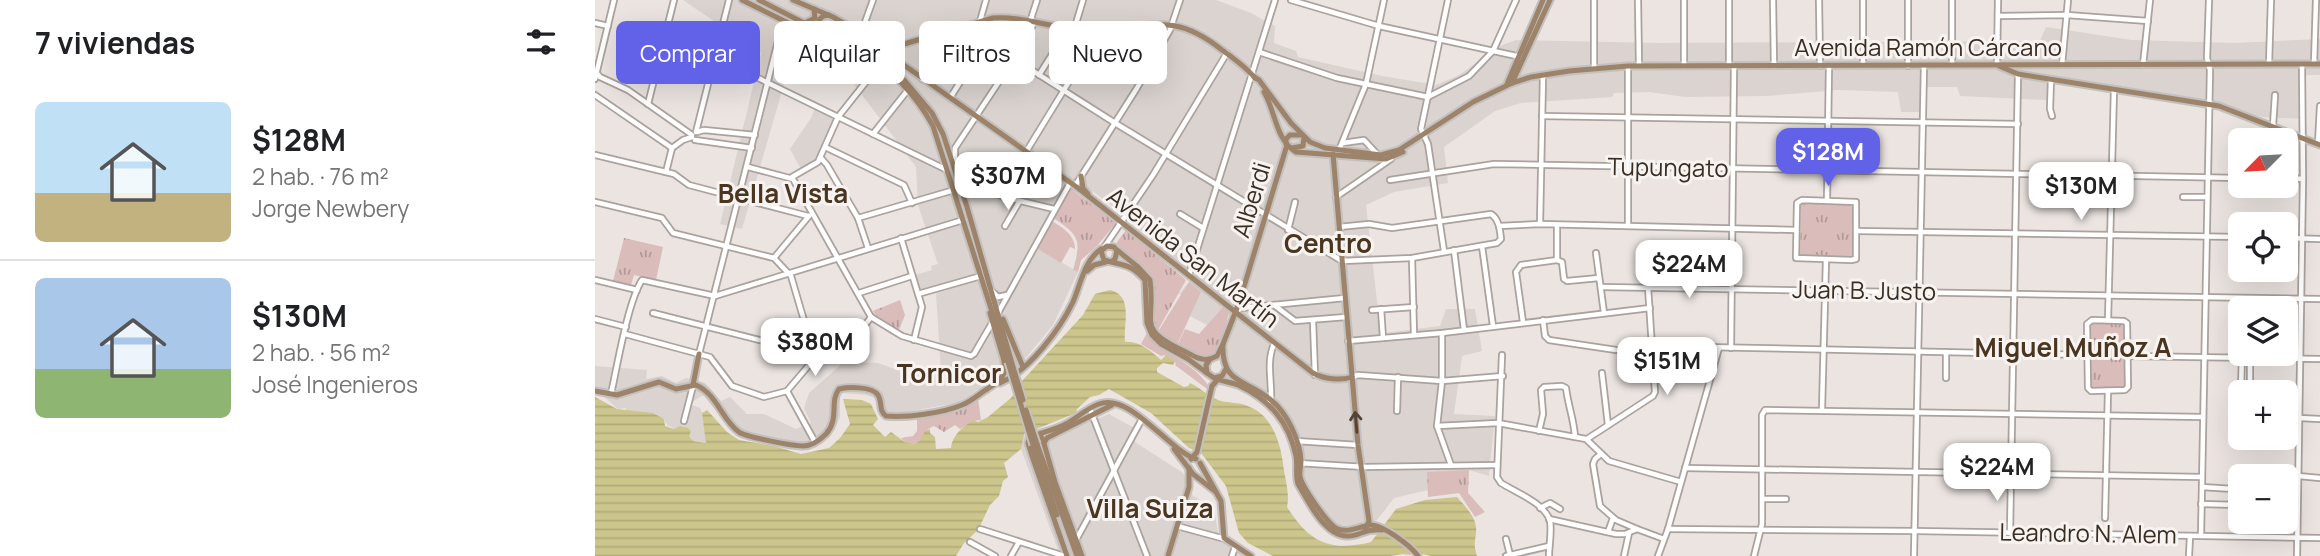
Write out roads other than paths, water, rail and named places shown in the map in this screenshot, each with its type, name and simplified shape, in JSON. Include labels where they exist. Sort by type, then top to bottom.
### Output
[{"type":"main road","points":[[742,0],[783,21]]},
{"type":"main road","points":[[785,0],[795,1],[840,21]]},
{"type":"main road","points":[[1495,94],[1510,84],[1519,69],[1543,0]]},
{"type":"main road","points":[[1510,84],[1550,0]]},
{"type":"main road","points":[[760,9],[762,1],[801,21]]},
{"type":"main road","points":[[809,21],[815,18],[816,12],[813,8]]},
{"type":"main road","points":[[818,21],[829,15]]},
{"type":"main road","points":[[980,21],[998,18],[1024,21]]},
{"type":"main road","points":[[1167,25],[1196,32],[1259,80],[1305,142],[1303,146],[1295,149],[1287,145]]},
{"type":"main road","name":"Avenida Ramón Cárcano","points":[[1392,158],[1468,105],[1510,84],[1527,78],[1594,68],[2317,64]]},
{"type":"main road","points":[[1997,65],[2018,74],[2231,109],[2319,144]]},
{"type":"main road","name":"Avenida San Martín","points":[[905,66],[919,77]]},
{"type":"main road","points":[[1519,69],[1521,76],[1527,78]]},
{"type":"main road","points":[[907,88],[913,72]]},
{"type":"main road","points":[[1253,75],[1271,104],[1280,136],[1287,145],[1301,153],[1344,146],[1378,157],[1392,158]]},
{"type":"main road","name":"Avenida Ramón Cárcano","points":[[1378,157],[1395,152],[1495,94],[1540,76]]},
{"type":"main road","points":[[901,84],[907,88]]},
{"type":"main road","points":[[903,84],[927,106],[937,122],[967,207],[984,275]]},
{"type":"main road","points":[[904,84],[933,126],[949,170],[1070,556]]},
{"type":"main road","name":"Avenida San Martín","points":[[929,84],[1072,185],[1315,375]]},
{"type":"main road","points":[[1287,145],[1286,139],[1290,135],[1303,137],[1332,151],[1344,146],[1378,157]]},
{"type":"main road","name":"Alberdi","points":[[1214,376],[1207,363],[1223,344],[1235,312],[1287,145]]},
{"type":"main road","points":[[1344,146],[1336,197],[1358,445],[1368,518],[1366,528]]},
{"type":"main road","points":[[949,170],[964,199]]},
{"type":"main road","points":[[1081,176],[1083,187],[1091,200]]},
{"type":"main road","points":[[962,183],[967,207]]},
{"type":"main road","points":[[963,220],[968,221],[979,247]]},
{"type":"main road","points":[[595,391],[624,393],[659,382],[678,390],[693,385],[700,386],[741,434],[799,446],[815,442],[825,435],[833,422],[835,394],[841,388],[871,390],[878,396],[882,413],[893,417],[959,406],[1013,376],[1023,367],[1062,323],[1090,259],[1110,245],[1124,254],[1150,280],[1150,322],[1156,335],[1200,359],[1213,358],[1225,364],[1236,381],[1269,401],[1294,441],[1302,483],[1331,524],[1344,530],[1383,529]]},
{"type":"main road","points":[[1103,248],[1101,256],[1108,262],[1131,266],[1145,280],[1147,323],[1152,335],[1161,344],[1214,376],[1269,401]]},
{"type":"main road","points":[[1084,275],[1094,265],[1116,257],[1115,249]]},
{"type":"main road","points":[[989,292],[1023,367]]},
{"type":"main road","points":[[989,292],[992,323],[1008,361],[1005,373],[994,385]]},
{"type":"main road","points":[[999,312],[1009,374],[1013,376]]},
{"type":"main road","name":"Alberdi","points":[[1223,344],[1225,364]]},
{"type":"main road","points":[[693,385],[699,354]]},
{"type":"main road","points":[[1214,376],[1226,372],[1225,364]]},
{"type":"main road","points":[[1315,375],[1342,380],[1352,377]]},
{"type":"main road","points":[[1168,556],[1189,487],[1196,473],[1196,458],[1214,376]]},
{"type":"main road","points":[[1212,386],[1214,376]]},
{"type":"main road","points":[[1044,443],[1047,438],[1066,430],[1101,403],[1128,409],[1170,443],[1196,458],[1222,503],[1225,539],[1251,556]]},
{"type":"main road","points":[[1070,556],[1036,471],[1028,443],[1032,436],[1091,412]]},
{"type":"main road","points":[[1032,436],[1041,436],[1044,443],[1052,474],[1082,556]]},
{"type":"main road","points":[[1170,443],[1189,468],[1219,495]]},
{"type":"main road","points":[[1035,444],[1070,556]]},
{"type":"main road","points":[[1189,487],[1188,464],[1196,458]]},
{"type":"main road","points":[[1189,487],[1195,483],[1212,488]]},
{"type":"main road","points":[[1368,518],[1411,548],[1418,556]]},
{"type":"street","points":[[614,0],[596,71],[694,135],[752,148]]},
{"type":"street","points":[[648,104],[674,0]]},
{"type":"street","points":[[724,21],[729,0]]},
{"type":"street","points":[[865,21],[873,0]]},
{"type":"street","points":[[980,21],[986,0]]},
{"type":"street","points":[[1032,21],[1037,0]]},
{"type":"street","points":[[1074,21],[1083,0]]},
{"type":"street","points":[[999,312],[1054,209],[1081,176],[1173,25],[1179,0]]},
{"type":"street","points":[[1189,275],[1275,0]]},
{"type":"street","points":[[1291,0],[1379,26],[1522,57]]},
{"type":"street","points":[[1344,146],[1366,84],[1384,0]]},
{"type":"street","points":[[1444,251],[1428,144],[1421,124],[1448,0]]},
{"type":"street","points":[[1259,52],[1337,78],[1428,97],[1469,76],[1493,51],[1516,0]]},
{"type":"street","points":[[1594,0],[1594,68]]},
{"type":"street","points":[[1638,0],[1639,66]]},
{"type":"street","points":[[1684,0],[1684,66]]},
{"type":"street","points":[[1729,0],[1734,119],[1731,348]]},
{"type":"street","points":[[1773,0],[1774,66]]},
{"type":"street","points":[[1819,0],[1820,66]]},
{"type":"street","points":[[1863,0],[1863,65]]},
{"type":"street","points":[[1908,0],[1908,65]]},
{"type":"street","points":[[1952,0],[1952,65]]},
{"type":"street","points":[[1997,65],[1998,0]]},
{"type":"street","points":[[2062,65],[2068,0]]},
{"type":"street","points":[[2143,65],[2150,0]]},
{"type":"street","points":[[2201,536],[2209,0]]},
{"type":"street","points":[[2269,64],[2271,0]]},
{"type":"street","points":[[2316,0],[2317,64]]},
{"type":"street","points":[[1998,16],[2067,15],[2148,21]]},
{"type":"street","points":[[595,23],[608,26]]},
{"type":"street","points":[[1103,248],[1166,154],[1227,53]]},
{"type":"street","points":[[699,354],[774,58]]},
{"type":"street","points":[[1039,75],[1049,61]]},
{"type":"street","points":[[2302,64],[2303,179],[2298,476],[2320,478]]},
{"type":"street","points":[[1827,200],[1829,65]]},
{"type":"street","points":[[1914,556],[1924,65]]},
{"type":"street","points":[[1628,66],[1628,226]]},
{"type":"street","points":[[1035,72],[1342,261],[1412,257],[1482,246],[1499,242],[1501,239],[1496,218],[1491,214],[1392,228],[1369,224],[1339,227]]},
{"type":"street","points":[[2010,533],[2018,74]]},
{"type":"street","points":[[1540,76],[1540,224]]},
{"type":"street","points":[[2051,78],[2052,116]]},
{"type":"street","points":[[760,79],[949,170]]},
{"type":"street","points":[[694,135],[708,84]]},
{"type":"street","points":[[748,167],[792,177],[816,163],[821,158],[838,117],[864,84]]},
{"type":"street","points":[[950,98],[959,84]]},
{"type":"street","points":[[998,84],[954,151],[962,183],[970,181],[1004,197],[1054,209]]},
{"type":"street","points":[[1026,152],[1069,84]]},
{"type":"street","points":[[873,134],[907,88]]},
{"type":"street","points":[[2109,320],[2114,89]]},
{"type":"street","points":[[595,95],[672,148]]},
{"type":"street","points":[[2273,127],[2275,95]]},
{"type":"street","points":[[2319,144],[2320,106]]},
{"type":"street","points":[[1542,116],[2018,124]]},
{"type":"street","points":[[666,172],[672,148],[704,130],[755,135]]},
{"type":"street","points":[[1344,146],[1367,141],[1381,162],[1377,167]]},
{"type":"street","points":[[825,147],[904,185],[912,203]]},
{"type":"street","points":[[595,155],[679,176],[689,186],[810,215]]},
{"type":"street","points":[[821,158],[858,218],[868,248]]},
{"type":"street","name":"Avenida Ramón Cárcano","points":[[1336,197],[1392,158]]},
{"type":"street","name":"Tupungato","points":[[1391,180],[1494,164],[2228,178]]},
{"type":"street","points":[[792,177],[810,215],[871,317],[895,333],[972,356],[992,323]]},
{"type":"street","points":[[2298,179],[2303,179]]},
{"type":"street","points":[[858,218],[954,190]]},
{"type":"street","points":[[2183,197],[2207,197]]},
{"type":"street","points":[[1827,200],[1856,202],[1855,259],[1796,258],[1797,203],[1827,200]]},
{"type":"street","points":[[595,202],[661,218],[673,233],[774,258],[789,273],[815,354],[813,361],[787,391],[764,397],[732,386],[714,360],[625,334]]},
{"type":"street","points":[[1006,226],[1019,202]]},
{"type":"street","points":[[1288,230],[1295,202]]},
{"type":"street","points":[[1180,214],[1203,228]]},
{"type":"street","points":[[774,258],[810,215]]},
{"type":"street","points":[[611,394],[625,334],[642,280],[715,296],[963,220]]},
{"type":"street","points":[[1499,226],[1540,224],[1796,230]]},
{"type":"street","points":[[1557,225],[1557,260]]},
{"type":"street","points":[[1857,231],[2228,237]]},
{"type":"street","points":[[2298,238],[2320,239]]},
{"type":"street","points":[[901,239],[922,310],[914,340]]},
{"type":"street","points":[[1482,246],[1493,326]]},
{"type":"street","points":[[1454,250],[1464,330]]},
{"type":"street","points":[[1596,253],[1604,313]]},
{"type":"street","points":[[1412,257],[1414,335]]},
{"type":"street","points":[[1523,322],[1517,269],[1521,265],[1557,260],[1561,261],[1564,279],[1567,281],[1599,278]]},
{"type":"street","points":[[1822,410],[1826,260]]},
{"type":"street","points":[[918,294],[984,275]]},
{"type":"street","points":[[859,293],[912,276]]},
{"type":"street","points":[[595,280],[637,290]]},
{"type":"street","name":"Juan B. Justo","points":[[1601,287],[2320,299]]},
{"type":"street","points":[[1437,426],[1498,423],[1586,439],[1608,425],[1655,394],[1654,346],[1648,287]]},
{"type":"street","points":[[989,292],[998,297],[1008,295]]},
{"type":"street","points":[[1235,312],[1241,308],[1345,298]]},
{"type":"street","points":[[1274,305],[1295,321],[1346,317]]},
{"type":"street","points":[[1372,310],[1413,307]]},
{"type":"street","points":[[1348,341],[1442,333],[1650,308]]},
{"type":"street","points":[[1381,309],[1383,338]]},
{"type":"street","points":[[653,313],[838,360],[871,317]]},
{"type":"street","points":[[595,319],[627,327]]},
{"type":"street","points":[[1543,320],[1545,336],[1549,340],[1616,350]]},
{"type":"street","points":[[2109,320],[2127,323],[2127,388],[2123,391],[2091,391],[2088,388],[2089,321],[2109,320]]},
{"type":"street","points":[[1313,321],[1315,375]]},
{"type":"street","points":[[1442,333],[1442,381],[1437,426],[1451,465]]},
{"type":"street","points":[[1269,401],[1270,359],[1274,344]]},
{"type":"street","points":[[1654,346],[2088,355]]},
{"type":"street","points":[[1661,555],[1719,348]]},
{"type":"street","points":[[1946,352],[1946,378]]},
{"type":"street","points":[[1502,355],[1497,465],[1500,483],[1540,508],[1549,519],[1616,534],[1629,533],[1637,528]]},
{"type":"street","points":[[2128,356],[2228,356]]},
{"type":"street","points":[[2301,358],[2320,359]]},
{"type":"street","points":[[1602,373],[1608,425]]},
{"type":"street","points":[[1352,377],[1442,381],[1503,376]]},
{"type":"street","points":[[1397,411],[1398,377]]},
{"type":"street","points":[[684,421],[693,385]]},
{"type":"street","points":[[1539,431],[1543,414],[1542,389],[1562,386],[1566,388],[1568,408],[1574,419],[1575,438]]},
{"type":"street","points":[[787,391],[815,442]]},
{"type":"street","points":[[2105,518],[2108,391]]},
{"type":"street","points":[[1754,556],[1761,529],[1763,411],[2203,417]]},
{"type":"street","points":[[1091,412],[1147,556]]},
{"type":"street","points":[[2299,418],[2320,419]]},
{"type":"street","points":[[1076,540],[1142,419]]},
{"type":"street","points":[[1586,439],[1609,461],[1681,482]]},
{"type":"street","points":[[1294,441],[1358,445]]},
{"type":"street","points":[[1601,454],[1593,464],[1599,506],[1613,518],[1664,539]]},
{"type":"street","points":[[1299,463],[1361,467],[1497,465]]},
{"type":"street","points":[[1685,468],[2202,477]]},
{"type":"street","points":[[2202,487],[2228,489]]},
{"type":"street","points":[[1762,499],[1786,499]]},
{"type":"street","points":[[1540,508],[1550,503],[1560,509]]},
{"type":"street","points":[[2201,504],[2228,505]]},
{"type":"street","points":[[1608,532],[1613,518]]},
{"type":"street","points":[[1549,519],[1549,556]]},
{"type":"street","points":[[1177,526],[1225,539]]},
{"type":"street","points":[[980,529],[1070,556]]},
{"type":"street","name":"Leandro N. Alem","points":[[1668,529],[2320,538]]},
{"type":"street","points":[[1624,556],[1629,533]]},
{"type":"street","points":[[2297,556],[2298,534]]},
{"type":"street","points":[[2189,556],[2190,536]]},
{"type":"street","points":[[1506,539],[1508,555],[1549,546]]},
{"type":"street","points":[[970,542],[995,556]]},
{"type":"street","points":[[1011,556],[1019,542]]},
{"type":"street","points":[[1232,556],[1235,547]]},
{"type":"district","name":"Bella Vista","points":[[783,194]]},
{"type":"district","name":"Centro","points":[[1328,244]]},
{"type":"district","name":"Miguel Muñoz A","points":[[2073,348]]},
{"type":"district","name":"Tornicor","points":[[949,374]]},
{"type":"district","name":"Villa Suiza","points":[[1150,509]]}]
